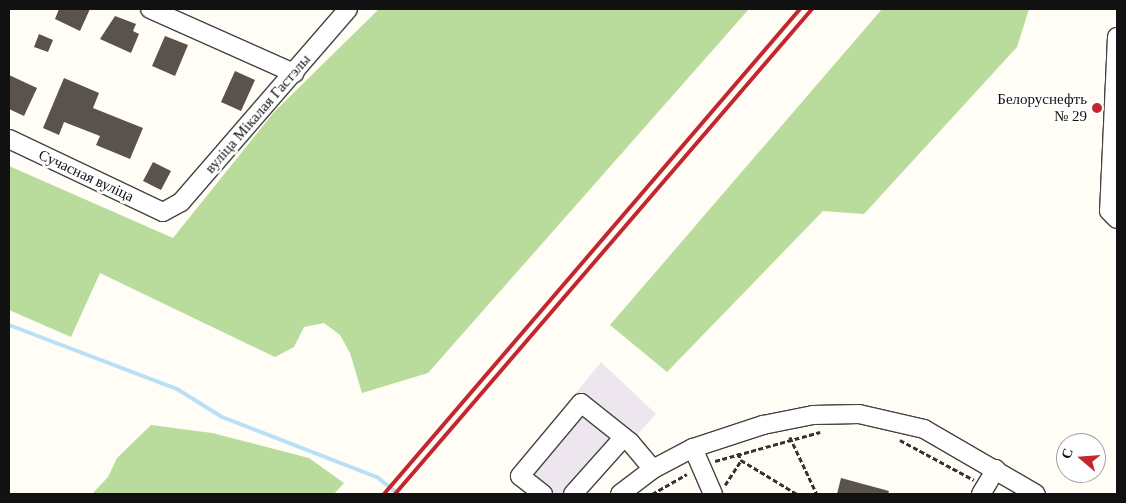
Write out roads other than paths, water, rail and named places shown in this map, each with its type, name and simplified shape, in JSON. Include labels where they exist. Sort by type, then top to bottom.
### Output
[{"type":"street","points":[[150,9],[294,73]]},
{"type":"street","name":"вуліца Мікалая Гастэлы","points":[[163,212],[181,202],[348,9]]},
{"type":"street","points":[[1117,37],[1114,177],[1109,211],[1117,219]]},
{"type":"street","name":"Сучасная вуліца","points":[[9,139],[163,212]]},
{"type":"street","points":[[543,494],[520,476],[581,403],[624,437],[653,469]]},
{"type":"street","points":[[620,494],[653,469],[693,448],[763,425],[814,415],[859,414],[924,430],[996,469],[1036,494]]},
{"type":"street","points":[[572,494],[624,437]]},
{"type":"street","points":[[693,448],[701,467],[718,491]]},
{"type":"street","points":[[983,491],[996,469]]},
{"type":"waterway","points":[[9,325],[177,389],[222,417],[377,477],[398,494]]},
{"type":"railway","points":[[384,494],[800,9]]},
{"type":"railway","points":[[395,494],[812,9]]},
{"type":"place","name":"Белоруснефть № 29","points":[[1097,108]]}]
